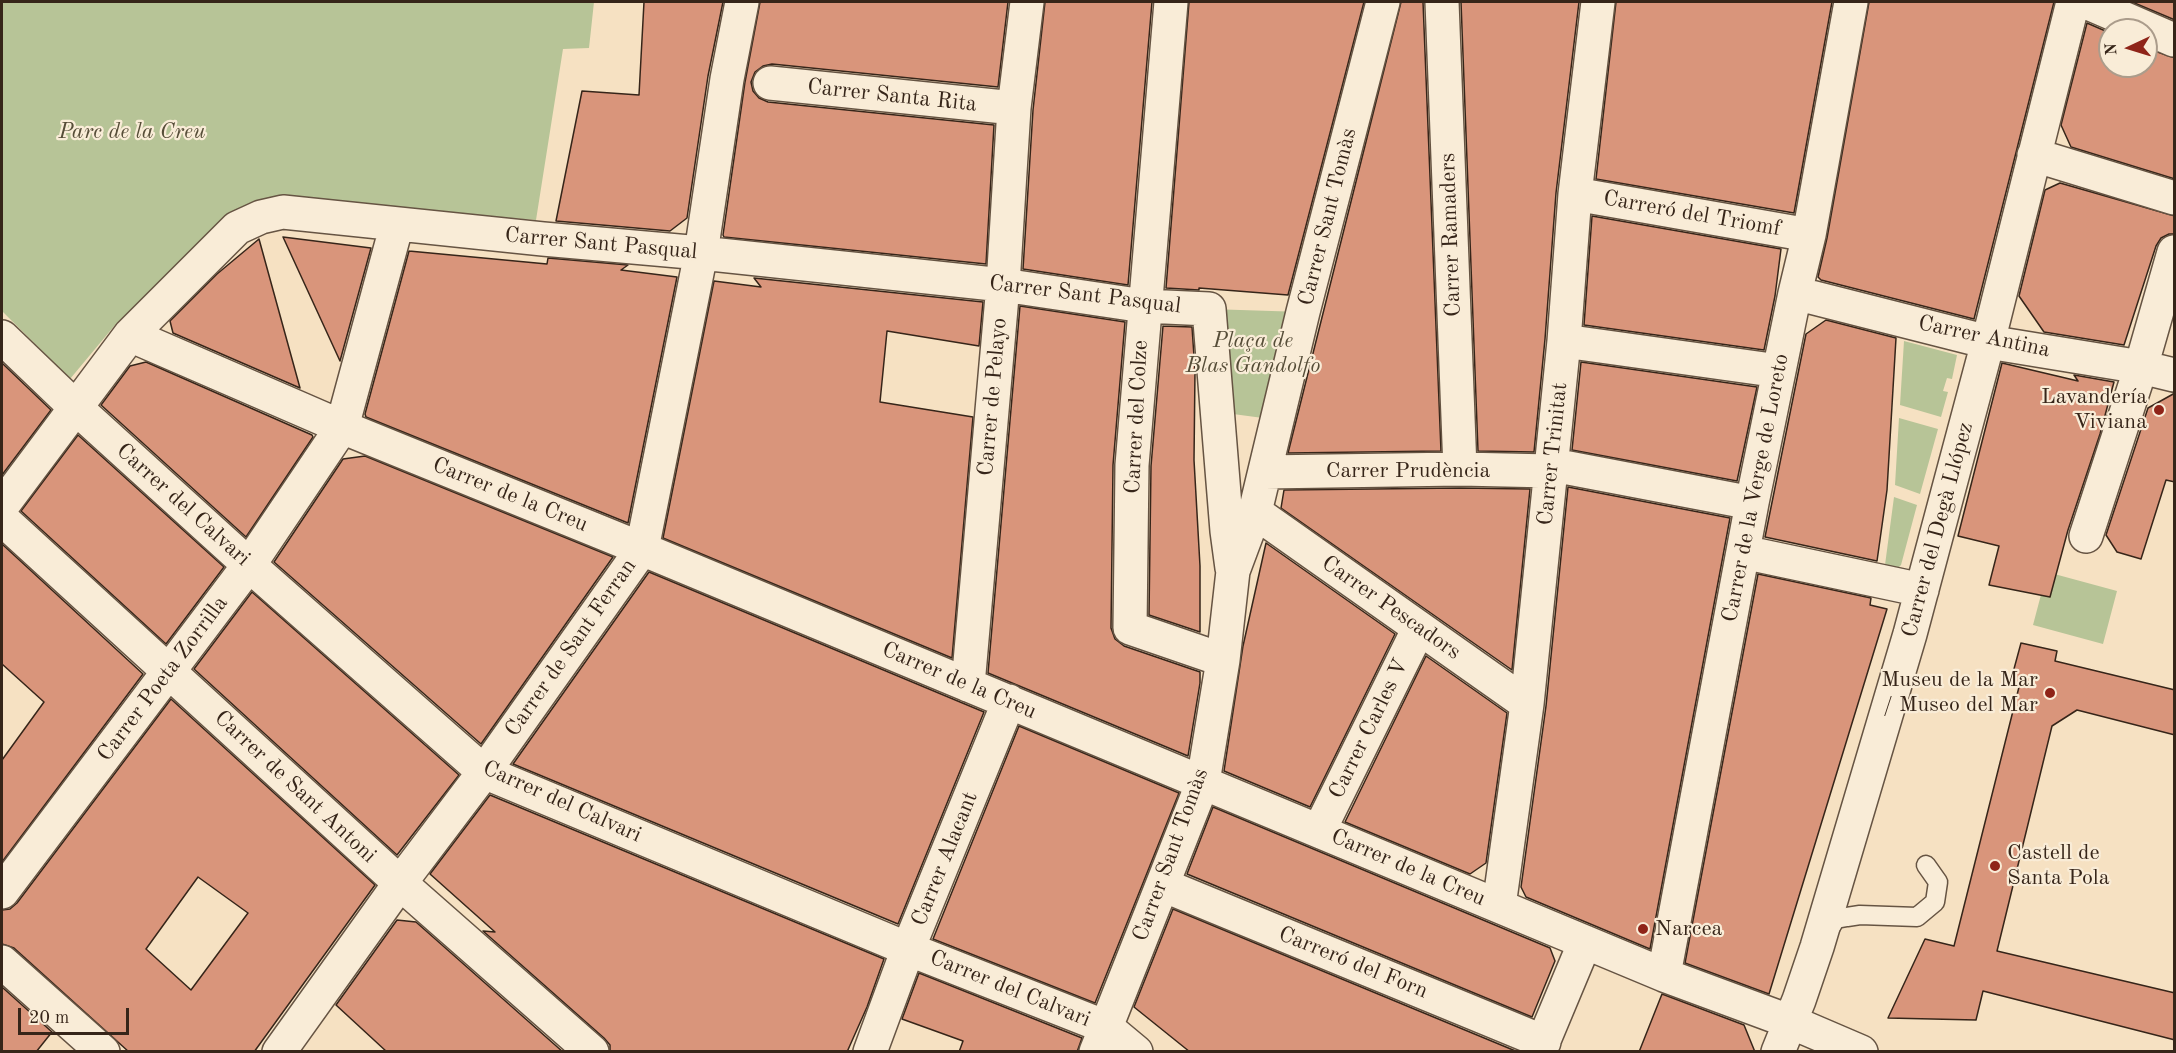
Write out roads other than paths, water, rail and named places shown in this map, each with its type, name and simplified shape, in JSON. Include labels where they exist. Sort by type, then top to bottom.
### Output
[{"type":"street","name":"Carrer de Sant Ferran","points":[[279,1052],[400,883],[484,772],[642,549],[701,253],[727,79],[742,2]]},
{"type":"street","name":"Carrer de Pelayo","points":[[968,685],[1003,285],[1014,108],[1027,2]]},
{"type":"street","name":"Carrer del Colze","points":[[1171,2],[1132,465],[1130,628],[1222,660]]},
{"type":"street","name":"Carrer Sant Tomàs","points":[[1101,1039],[1203,782],[1233,571],[1255,512],[1303,312],[1383,2]]},
{"type":"street","name":"Carrer Ramaders","points":[[1442,2],[1460,469]]},
{"type":"street","name":"Carrer Trinitat","points":[[1499,906],[1527,704],[1564,341],[1575,194],[1598,2]]},
{"type":"street","name":"Carrer de la Verge de Loreto","points":[[1664,975],[1752,503],[1809,235],[1851,2]]},
{"type":"street","name":"Carrer del Degà Llópez","points":[[1785,1037],[1817,947],[1922,590],[1988,342],[2073,2]]},
{"type":"street","points":[[2086,2],[2175,40]]},
{"type":"street","name":"Carrer Santa Rita","points":[[770,84],[1014,108]]},
{"type":"street","points":[[2034,155],[2175,198]]},
{"type":"street","name":"Carreró del Triomf","points":[[1575,194],[1809,235]]},
{"type":"street","name":"Carrer Sant Pasqual","points":[[2,506],[130,335],[237,228],[261,217],[283,212],[1003,285],[1144,306],[1209,309]]},
{"type":"street","name":"Carrer Poeta Zorrilla","points":[[2,892],[249,565],[342,427],[397,224]]},
{"type":"street","points":[[2086,536],[2141,367],[2175,252]]},
{"type":"street","name":"Carrer Antina","points":[[1795,293],[1988,342],[2141,367],[2175,375]]},
{"type":"street","name":"Carrer Sant Tomàs","points":[[1209,309],[1227,531],[1233,571]]},
{"type":"street","name":"Carrer de la Creu","points":[[130,335],[342,427],[1009,701],[1664,975],[1785,1037],[1861,1052]]},
{"type":"street","name":"Carrer del Calvari","points":[[2,337],[75,407],[249,565],[484,772],[908,949],[1101,1039],[1136,1052]]},
{"type":"street","points":[[1564,341],[1779,371]]},
{"type":"street","name":"Carrer Prudència","points":[[1265,472],[1552,468],[1752,503]]},
{"type":"street","name":"Carrer Pescadors","points":[[1255,512],[1527,704]]},
{"type":"street","name":"Carrer de Sant Antoni","points":[[2,519],[400,883],[592,1052]]},
{"type":"street","points":[[1743,552],[1922,590]]},
{"type":"street","name":"Carrer Carles V","points":[[1319,831],[1419,628]]},
{"type":"street","name":"Carrer Alacant","points":[[870,1052],[908,949],[1009,701]]},
{"type":"street","name":"Carreró del Forn","points":[[1163,885],[1541,1047]]},
{"type":"street","points":[[1541,1047],[1585,942]]},
{"type":"street","points":[[2,962],[103,1052]]},
{"type":"lane","points":[[1817,947],[1836,919],[1860,915],[1917,917],[1935,903],[1938,882],[1926,866]]},
{"type":"place","name":"Lavandería Viviana","points":[[2159,410]]},
{"type":"place","name":"Museu de la Mar / Museo del Mar","points":[[2050,693]]},
{"type":"place","name":"Castell de Santa Pola","points":[[1995,866]]},
{"type":"place","name":"Narcea","points":[[1643,929]]},
{"type":"park label","name":"Parc de la Creu","points":[[132,132]]},
{"type":"park label","name":"Plaça de Blas Gandolfo","points":[[1253,354]]}]
